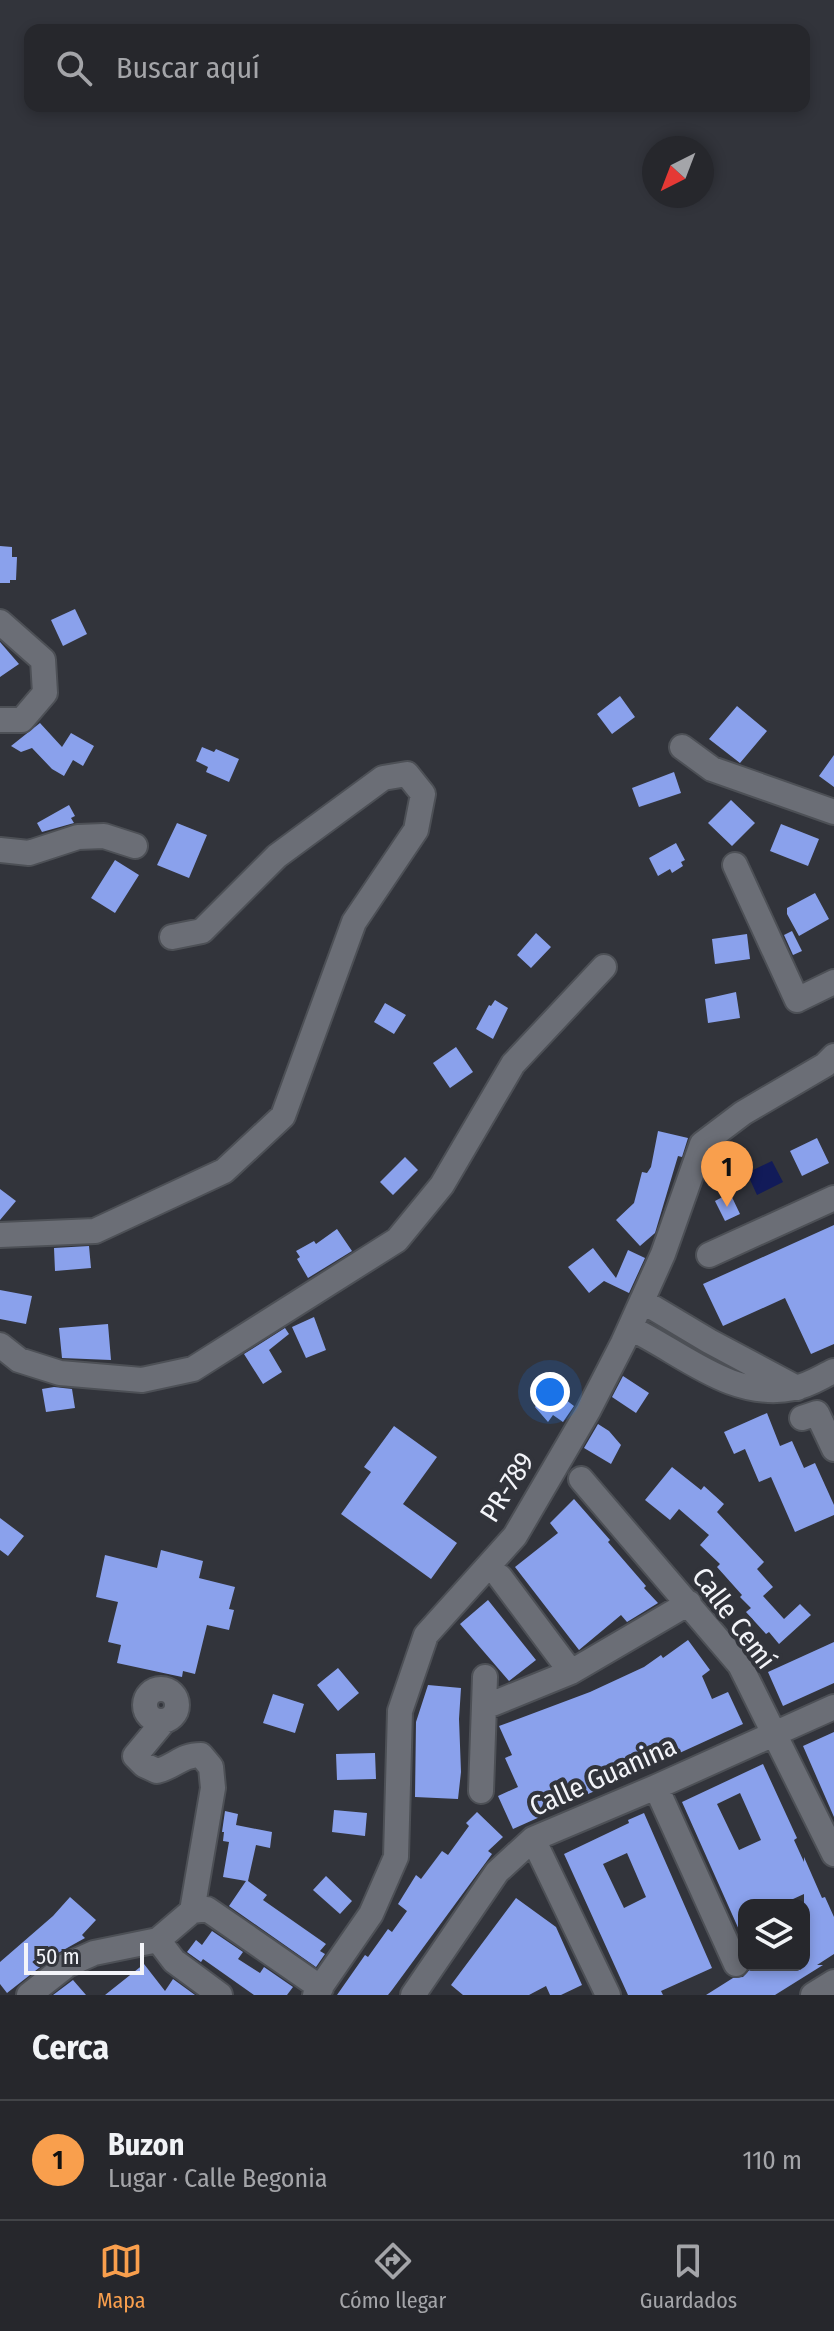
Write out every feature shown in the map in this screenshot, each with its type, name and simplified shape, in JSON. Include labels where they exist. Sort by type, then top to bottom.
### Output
[{"type":"street","points":[[0,622],[43,660],[45,693],[11,720],[0,734]]},
{"type":"street","points":[[682,747],[712,769],[834,812]]},
{"type":"street","points":[[0,1235],[95,1231],[224,1171],[283,1116],[354,922],[416,830],[423,794],[407,774],[383,778],[277,856],[202,931],[172,937]]},
{"type":"street","points":[[0,850],[29,853],[78,837],[104,836],[135,846]]},
{"type":"street","points":[[735,865],[797,1000],[834,982]]},
{"type":"street","points":[[0,1345],[19,1360],[60,1373],[142,1380],[193,1369],[206,1361],[397,1240],[442,1185],[513,1064],[604,967]]},
{"type":"street","name":"PR-789","points":[[318,1991],[371,1914],[396,1857],[400,1711],[426,1635],[515,1536],[588,1411],[663,1254],[702,1144],[743,1113],[825,1065],[834,1056]]},
{"type":"street","points":[[709,1255],[834,1198]]},
{"type":"street","points":[[642,1301],[797,1388]]},
{"type":"street","points":[[630,1328],[740,1386],[761,1392],[797,1388],[834,1371]]},
{"type":"street","points":[[802,1418],[817,1413],[834,1449]]},
{"type":"street","name":"Calle Cemí","points":[[581,1479],[740,1665],[834,1854]]},
{"type":"street","points":[[500,1577],[571,1672]]},
{"type":"street","points":[[485,1707],[571,1672],[689,1603]]},
{"type":"street","points":[[481,1791],[485,1677]]},
{"type":"street","name":"Calle Guanina","points":[[413,1995],[497,1872],[533,1839],[834,1707]]},
{"type":"street","points":[[164,1721],[135,1756],[144,1765],[157,1771],[169,1768],[185,1755],[201,1755],[211,1767],[213,1788],[192,1911]]},
{"type":"street","points":[[656,1787],[736,1964]]},
{"type":"street","points":[[533,1839],[606,1994]]},
{"type":"street","points":[[29,1995],[67,1965],[94,1953],[158,1940],[192,1911],[207,1909],[318,1991]]},
{"type":"street","points":[[158,1940],[174,1961],[220,1995]]},
{"type":"street","points":[[813,1995],[834,1982]]},
{"type":"shaded area","points":[[772,1161],[783,1182],[757,1195],[747,1173]]},
{"type":"building","points":[[0,546],[12,547],[12,557],[17,557],[16,580],[10,580],[10,583],[0,583]]},
{"type":"building","points":[[75,609],[87,634],[63,646],[51,620]]},
{"type":"building","points":[[0,642],[19,664],[0,677]]},
{"type":"building","points":[[620,696],[635,717],[612,734],[597,714]]},
{"type":"building","points":[[737,706],[767,731],[740,763],[709,739]]},
{"type":"building","points":[[40,723],[62,747],[71,733],[94,746],[83,766],[73,760],[64,776],[52,769],[32,748],[21,752],[11,746]]},
{"type":"building","points":[[202,747],[214,752],[216,749],[239,759],[229,782],[206,772],[208,767],[196,761]]},
{"type":"building","points":[[834,755],[834,787],[819,776]]},
{"type":"building","points":[[674,772],[681,793],[639,807],[632,788]]},
{"type":"building","points":[[731,800],[755,823],[732,846],[708,823]]},
{"type":"building","points":[[69,805],[75,816],[71,818],[74,823],[42,832],[37,823]]},
{"type":"building","points":[[177,823],[207,835],[189,878],[157,865]]},
{"type":"building","points":[[781,824],[819,839],[808,866],[770,851]]},
{"type":"building","points":[[676,843],[685,860],[681,862],[683,866],[672,873],[670,869],[658,876],[649,858]]},
{"type":"building","points":[[115,860],[139,875],[115,913],[91,898]]},
{"type":"building","points":[[815,893],[829,919],[799,936],[787,908]]},
{"type":"building","points":[[792,931],[802,951],[793,955],[784,935]]},
{"type":"building","points":[[536,933],[551,947],[531,968],[517,955]]},
{"type":"building","points":[[747,934],[750,959],[715,964],[712,939]]},
{"type":"building","points":[[736,992],[740,1018],[708,1023],[705,999]]},
{"type":"building","points":[[495,1000],[508,1008],[493,1039],[476,1029]]},
{"type":"building","points":[[385,1003],[406,1015],[394,1034],[374,1022]]},
{"type":"building","points":[[456,1047],[473,1072],[450,1088],[433,1063]]},
{"type":"building","points":[[658,1131],[688,1138],[682,1157],[678,1156],[655,1233],[640,1246],[616,1220],[634,1203],[642,1172],[647,1173],[651,1167]]},
{"type":"building","points":[[817,1138],[829,1163],[802,1176],[790,1151]]},
{"type":"building","points":[[405,1157],[418,1170],[393,1195],[380,1182]]},
{"type":"building","points":[[0,1189],[16,1201],[0,1220]]},
{"type":"building","points":[[730,1193],[740,1214],[725,1221],[715,1201]]},
{"type":"building","points":[[834,1225],[834,1344],[811,1354],[785,1298],[723,1326],[703,1284]]},
{"type":"building","points":[[337,1229],[352,1251],[308,1278],[296,1251],[314,1241],[316,1244]]},
{"type":"building","points":[[89,1246],[91,1268],[55,1271],[54,1248]]},
{"type":"building","points":[[593,1248],[616,1278],[628,1250],[645,1258],[629,1293],[604,1281],[589,1293],[568,1267]]},
{"type":"building","points":[[0,1290],[32,1296],[26,1324],[0,1319]]},
{"type":"building","points":[[314,1317],[326,1350],[306,1358],[292,1327]]},
{"type":"building","points":[[108,1324],[111,1360],[62,1358],[59,1328]]},
{"type":"building","points":[[285,1328],[289,1334],[269,1350],[282,1372],[263,1384],[244,1354]]},
{"type":"building","points":[[623,1376],[649,1393],[636,1413],[612,1397]]},
{"type":"building","points":[[549,1387],[574,1406],[563,1422],[553,1415],[548,1422],[535,1407]]},
{"type":"building","points":[[42,1389],[72,1389],[75,1408],[46,1412]]},
{"type":"building","points":[[767,1413],[780,1446],[792,1441],[804,1468],[815,1463],[834,1505],[834,1515],[795,1532],[771,1477],[759,1482],[745,1449],[734,1454],[724,1432]]},
{"type":"building","points":[[598,1424],[621,1445],[611,1464],[584,1448]]},
{"type":"building","points":[[394,1426],[437,1457],[403,1504],[457,1543],[431,1579],[341,1514],[371,1472],[364,1467]]},
{"type":"building","points":[[672,1467],[701,1490],[704,1486],[724,1504],[717,1512],[764,1562],[757,1569],[773,1587],[763,1596],[784,1619],[800,1604],[811,1615],[779,1644],[746,1612],[751,1608],[717,1567],[720,1564],[700,1545],[709,1535],[679,1509],[670,1520],[645,1500]]},
{"type":"building","points":[[574,1499],[658,1603],[627,1622],[621,1615],[579,1650],[515,1567],[558,1533],[550,1523]]},
{"type":"building","points":[[0,1518],[24,1536],[8,1556],[0,1550]]},
{"type":"building","points":[[161,1550],[203,1561],[199,1578],[235,1587],[229,1609],[234,1610],[229,1630],[207,1625],[195,1674],[183,1671],[182,1677],[117,1663],[121,1645],[108,1642],[118,1602],[96,1597],[105,1555],[157,1568]]},
{"type":"building","points":[[488,1600],[536,1660],[509,1681],[460,1624]]},
{"type":"building","points":[[688,1640],[710,1670],[702,1676],[712,1699],[728,1692],[743,1724],[616,1782],[587,1792],[513,1829],[498,1796],[518,1787],[505,1758],[512,1755],[499,1726],[590,1692],[644,1667],[661,1655],[663,1658]]},
{"type":"building","points":[[834,1642],[834,1683],[783,1706],[768,1672]]},
{"type":"building","points":[[338,1668],[359,1693],[338,1711],[317,1685]]},
{"type":"building","points":[[428,1685],[461,1688],[458,1799],[415,1797],[416,1722]]},
{"type":"building","points":[[273,1694],[304,1704],[295,1733],[263,1723]]},
{"type":"building","points":[[834,1732],[834,1817],[803,1746]]},
{"type":"building","points":[[375,1753],[376,1779],[337,1780],[336,1754]]},
{"type":"building","points":[[763,1764],[797,1838],[794,1840],[804,1862],[804,1857],[834,1917],[834,1954],[817,1965],[823,1965],[775,1995],[706,1995],[733,1978],[743,1977],[748,1971],[810,1971],[810,1899],[804,1899],[804,1894],[793,1899],[738,1899],[738,1928],[682,1802]],"holes":[[[740,1793],[761,1840],[739,1850],[717,1804]]]},
{"type":"building","points":[[334,1810],[367,1813],[365,1836],[332,1832]]},
{"type":"building","points":[[225,1811],[238,1814],[236,1825],[272,1832],[270,1848],[256,1845],[248,1881],[267,1895],[263,1900],[326,1944],[320,1951],[325,1954],[316,1967],[229,1906],[246,1881],[223,1877],[229,1842],[223,1841]]},
{"type":"building","points":[[477,1812],[503,1837],[488,1851],[492,1854],[392,1990],[388,1995],[337,1995],[365,1955],[368,1957],[388,1929],[392,1932],[407,1911],[398,1904],[416,1875],[421,1879],[442,1851],[448,1855],[469,1826],[466,1823]]},
{"type":"building","points":[[644,1813],[712,1968],[661,1991],[663,1995],[628,1995],[564,1854],[629,1823],[628,1820]],"holes":[[[627,1853],[646,1897],[624,1908],[603,1864]]]},
{"type":"building","points":[[326,1876],[352,1901],[340,1914],[313,1890]]},
{"type":"building","points":[[70,1897],[96,1920],[82,1935],[85,1938],[58,1953],[7,1993],[0,1984],[0,1962]]},
{"type":"building","points":[[516,1898],[556,1927],[582,1985],[561,1995],[550,1995],[546,1986],[529,1995],[463,1995],[451,1985]]},
{"type":"building","points":[[212,1931],[243,1952],[238,1959],[260,1973],[264,1967],[293,1987],[287,1995],[254,1995],[203,1959],[201,1962],[187,1952],[196,1940],[202,1945]]},
{"type":"building","points":[[144,1964],[165,1991],[173,1979],[195,1995],[105,1995]]},
{"type":"building","points":[[73,1980],[86,1995],[53,1995]]},
{"type":"place","name":"Buzon","points":[[727,1207]]}]
